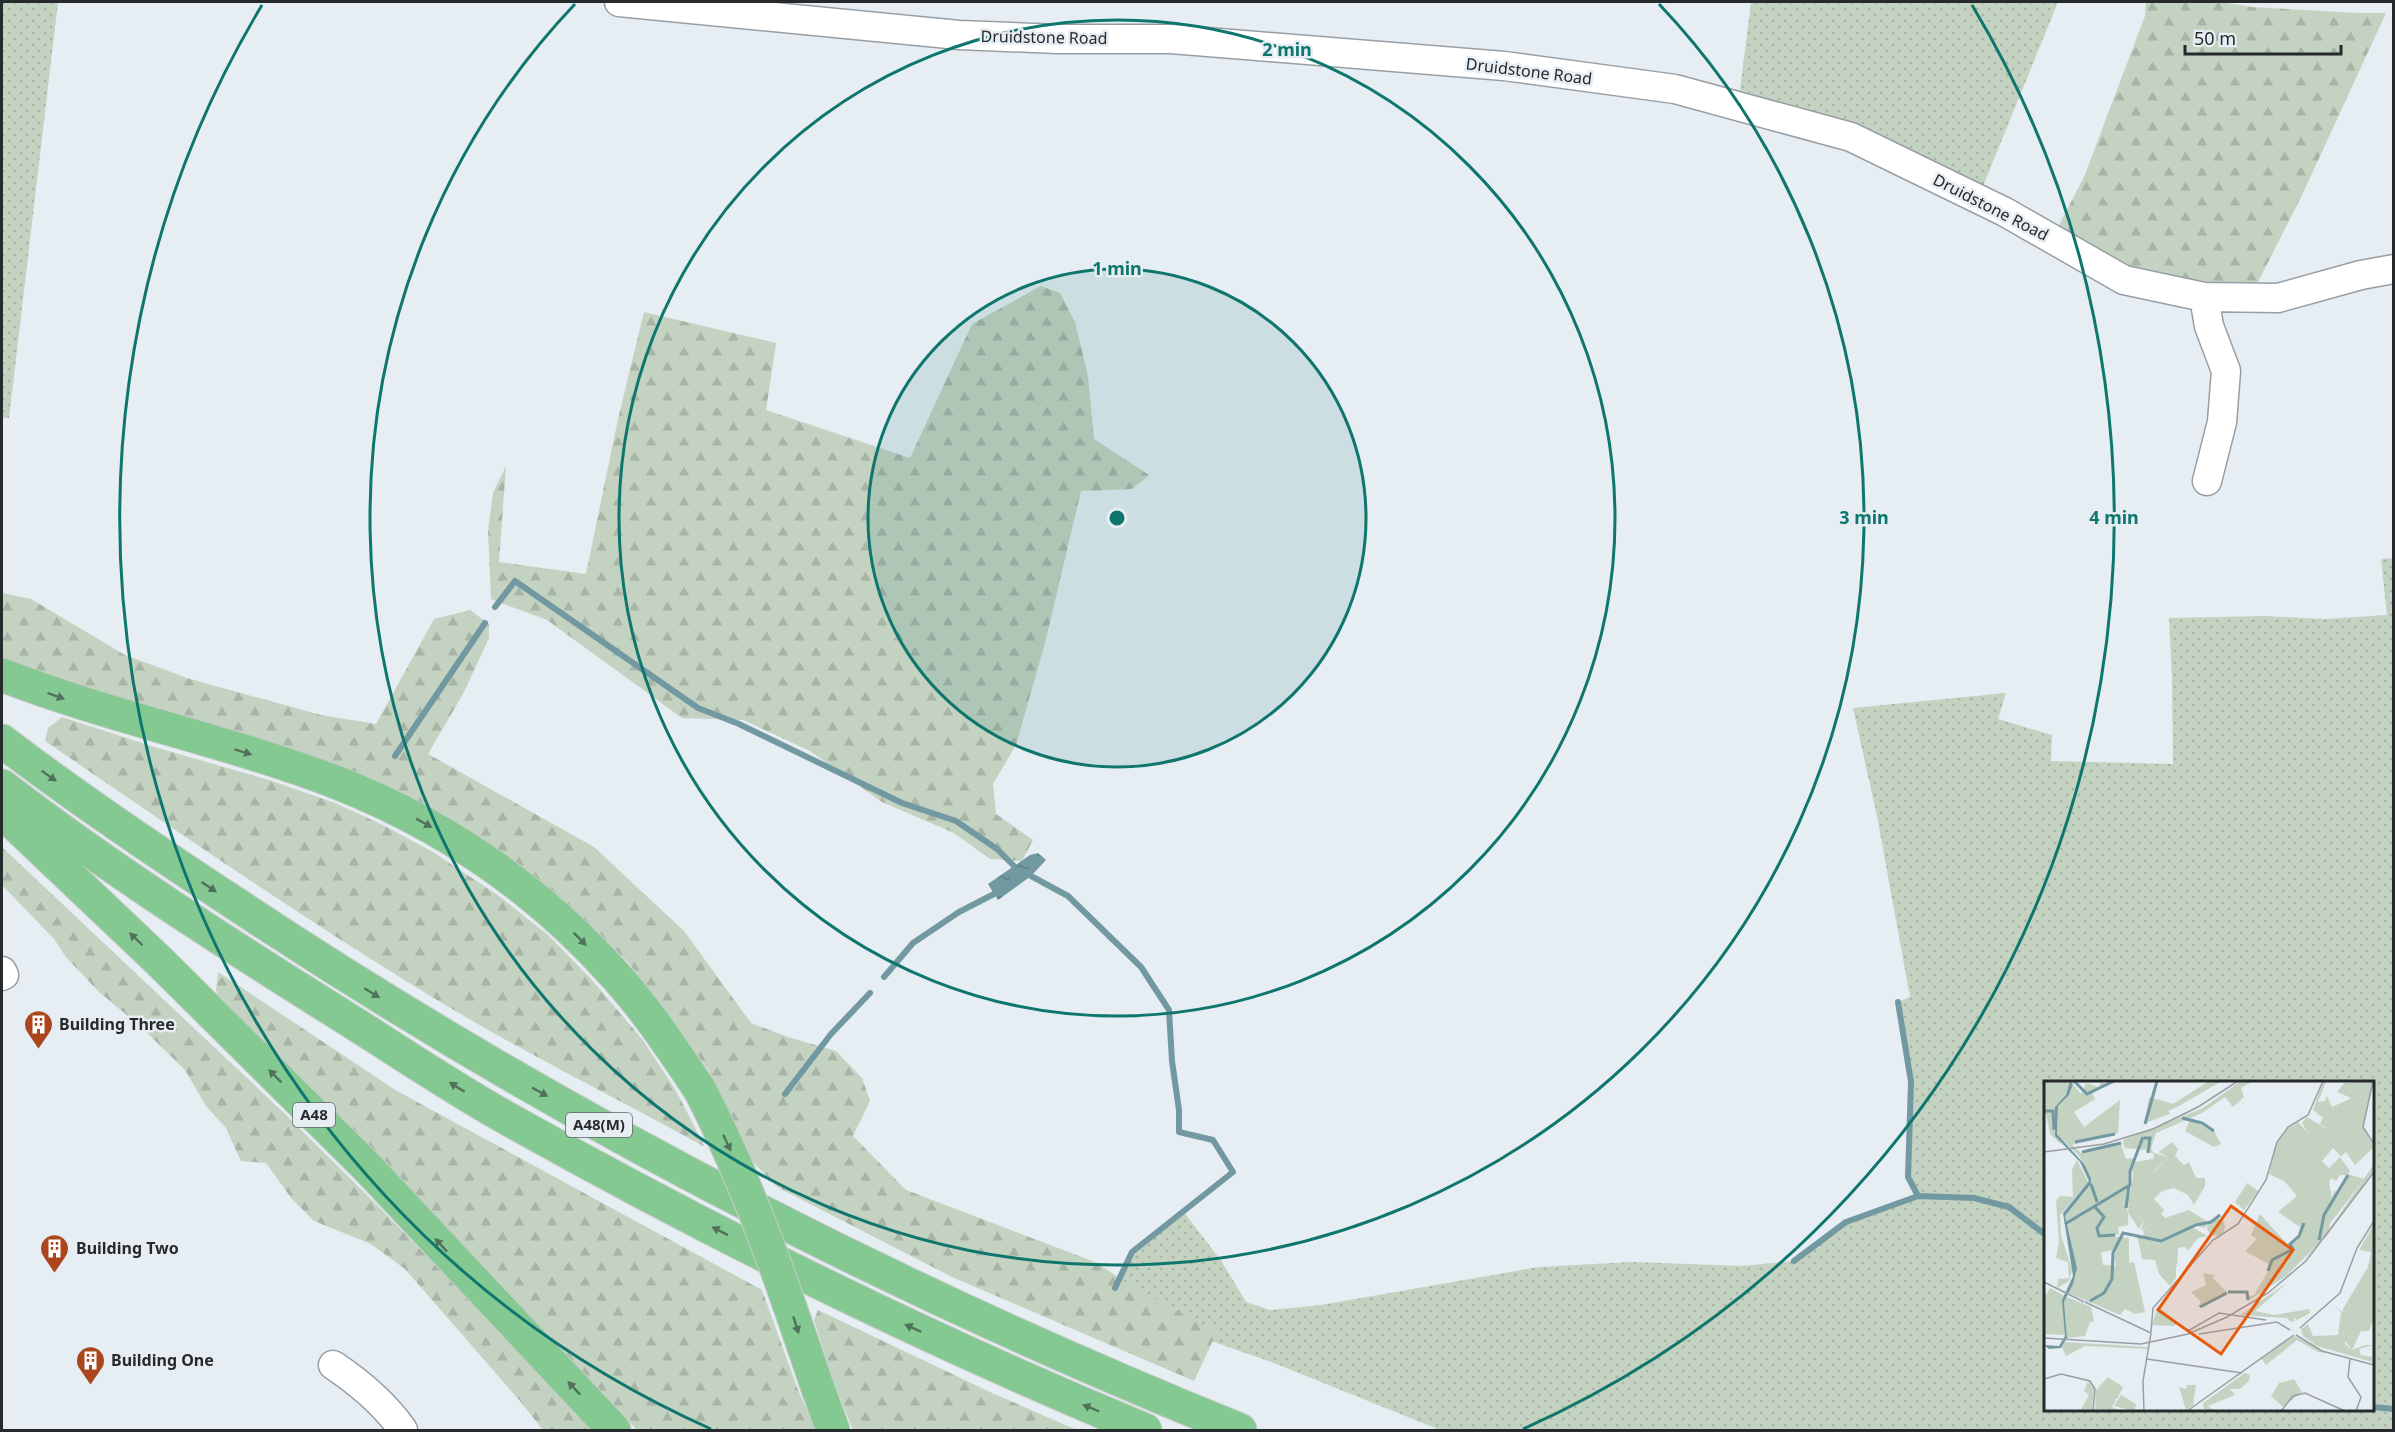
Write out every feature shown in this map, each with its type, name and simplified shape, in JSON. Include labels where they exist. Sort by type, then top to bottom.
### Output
[{"type":"highway","points":[[2,675],[64,699],[271,760],[333,781],[417,819],[452,838],[492,864],[531,894],[614,974],[655,1024],[700,1090],[739,1169],[833,1431]]},
{"type":"highway","name":"A48(M)","points":[[2,741],[176,865],[286,938],[376,995],[545,1095],[708,1184],[918,1290],[1047,1349],[1240,1431]]},
{"type":"highway","name":"A48(M)","points":[[2,786],[234,947],[507,1119],[739,1241],[898,1321],[1037,1385],[1145,1431]]},
{"type":"highway","name":"A48","points":[[2,812],[149,951],[367,1167],[614,1431]]},
{"type":"street","name":"Druidstone Road","points":[[619,2],[959,35],[1058,39],[1171,39],[1504,66],[1675,89],[1851,137],[2005,212],[2124,280],[2204,297],[2278,298],[2361,275],[2394,269]]},
{"type":"street","points":[[2204,297],[2209,326],[2226,371],[2222,422],[2207,481]]},
{"type":"street","points":[[2,971],[4,975],[2,976]]},
{"type":"street","points":[[333,1365],[358,1382],[380,1402],[403,1431]]},
{"type":"green space","points":[[2,2],[58,2],[9,418],[2,418]]},
{"type":"green space","points":[[1751,2],[2058,2],[1983,186],[1842,123],[1740,90]]},
{"type":"green space","points":[[2146,2],[2221,2],[2252,7],[2386,13],[2302,195],[2256,286],[2205,288],[2130,272],[2057,229],[2084,177],[2145,16]]},
{"type":"green space","points":[[1041,286],[1060,293],[1075,322],[1088,376],[1094,439],[1149,475],[1132,489],[1081,491],[1046,639],[1016,745],[993,784],[996,814],[1033,840],[1022,861],[990,859],[954,833],[882,802],[810,751],[743,720],[682,718],[547,620],[491,599],[488,530],[493,493],[506,466],[499,562],[586,574],[618,419],[644,312],[776,343],[766,410],[910,458],[972,324]]},
{"type":"green space","points":[[2393,558],[2393,1430],[1440,1430],[1274,1363],[1194,1335],[1115,1288],[1132,1252],[1183,1211],[1222,1262],[1246,1302],[1270,1310],[1321,1305],[1539,1267],[1631,1262],[1743,1266],[1794,1261],[1846,1222],[1917,1196],[1908,1177],[1911,1082],[1898,1002],[1910,997],[1877,816],[1853,708],[2006,693],[1998,719],[2052,735],[2051,761],[2173,764],[2169,618],[2264,616],[2325,619],[2387,615],[2381,559]]},
{"type":"green space","points":[[2,593],[31,599],[125,655],[190,679],[321,715],[376,724],[434,619],[470,610],[489,624],[489,638],[463,694],[428,754],[594,847],[684,931],[751,1023],[836,1051],[862,1078],[870,1101],[853,1136],[906,1190],[1095,1262],[1133,1287],[1217,1332],[1194,1381],[952,1277],[777,1187],[749,1158],[709,1071],[628,962],[543,883],[441,813],[344,770],[119,699],[2,659]]},
{"type":"green space","points":[[62,717],[272,781],[335,803],[433,852],[499,896],[548,935],[592,980],[642,1039],[675,1089],[705,1147],[461,1014],[378,964],[234,870],[45,741],[48,728]]},
{"type":"green space","points":[[2,847],[284,1113],[596,1430],[543,1430],[405,1269],[371,1244],[314,1221],[292,1199],[266,1163],[241,1161],[226,1128],[206,1106],[185,1070],[140,1026],[99,992],[66,957],[54,939],[2,885]]},
{"type":"green space","points":[[218,972],[397,1091],[762,1290],[798,1390],[816,1430],[637,1430],[358,1136],[220,1003],[216,990]]},
{"type":"green space","points":[[818,1310],[992,1393],[1077,1430],[853,1430],[833,1381],[814,1320]]},
{"type":"water","points":[[1038,853],[1046,860],[1031,876],[998,900],[988,884],[1030,855]]},
{"type":"waterway","points":[[495,607],[515,581],[698,708],[739,724],[902,803],[956,821],[997,849],[1014,866]]},
{"type":"waterway","points":[[395,756],[485,623]]},
{"type":"waterway","points":[[1031,876],[1068,896],[1141,967],[1169,1010],[1179,1132],[1213,1140],[1233,1172],[1132,1252],[1115,1288]]},
{"type":"waterway","points":[[884,977],[913,943],[959,912],[994,894]]},
{"type":"waterway","points":[[785,1094],[831,1034],[870,993]]},
{"type":"waterway","points":[[1898,1002],[1911,1082],[1908,1177],[1918,1196]]},
{"type":"waterway","points":[[1794,1261],[1846,1222],[1918,1196],[1974,1198],[2009,1207],[2044,1233]]},
{"type":"waterway","points":[[2374,1407],[2394,1409]]},
{"type":"place","name":"Building Three","points":[[38,1050]]},
{"type":"place","name":"Building Two","points":[[55,1274]]},
{"type":"place","name":"Building One","points":[[90,1386]]}]
